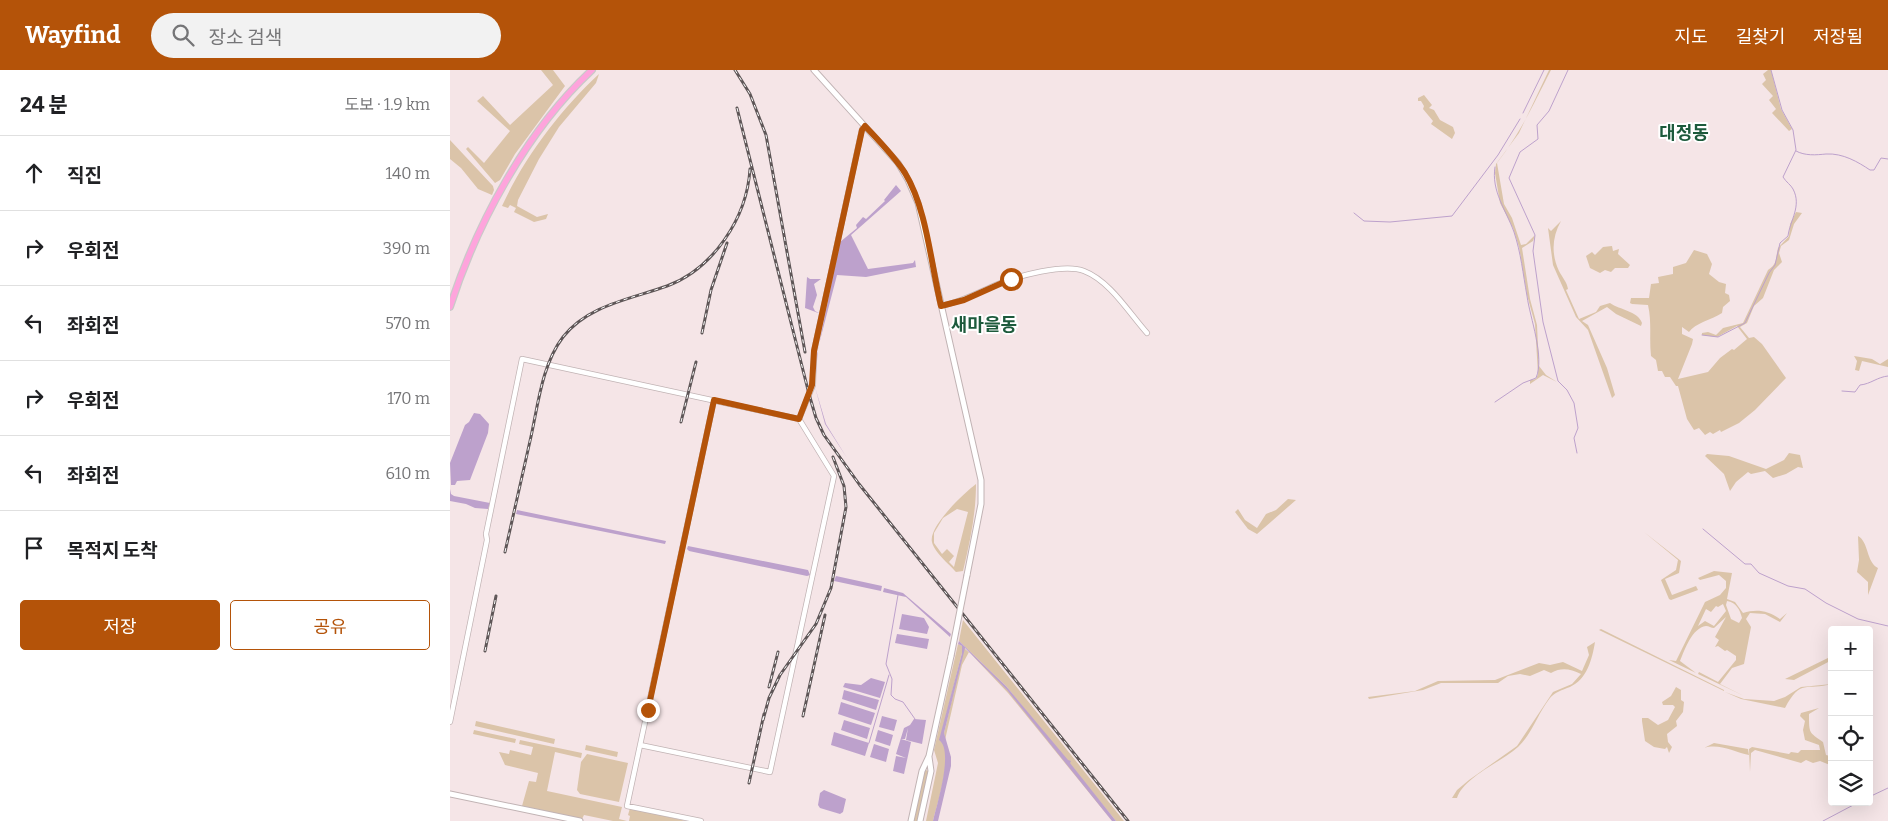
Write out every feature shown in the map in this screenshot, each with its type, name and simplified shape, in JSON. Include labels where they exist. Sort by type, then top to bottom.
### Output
[{"type":"highway","points":[[450,307],[473,248],[514,168],[560,103],[592,70]]},
{"type":"main road","points":[[814,70],[898,163],[915,194],[981,480],[981,504],[968,575],[929,756],[922,770],[911,821]]},
{"type":"main road","points":[[920,821],[931,771],[929,756]]},
{"type":"main road","points":[[450,794],[580,821]]},
{"type":"street","points":[[799,419],[812,385],[814,351],[859,139],[865,126]]},
{"type":"street","points":[[941,306],[954,304],[1011,279],[1027,275],[1080,270],[1102,283],[1147,333]]},
{"type":"street","points":[[450,722],[522,359],[799,419],[834,476],[770,772],[640,745]]},
{"type":"street","points":[[701,821],[627,806],[714,400]]},
{"type":"shaded area","points":[[541,70],[553,70],[565,86],[515,154],[500,180],[495,183],[466,149],[468,147],[484,163],[510,131],[477,101],[483,96],[510,125],[553,85]]},
{"type":"shaded area","points":[[1549,70],[1551,70],[1532,107],[1526,119]]},
{"type":"shaded area","points":[[1771,70],[1781,109],[1792,129],[1789,131],[1772,113],[1776,109],[1769,100],[1773,96],[1762,84],[1766,80],[1763,74]]},
{"type":"shaded area","points":[[599,74],[596,83],[559,127],[539,159],[518,200],[517,206],[537,217],[548,214],[546,219],[534,222],[514,212],[516,208],[510,205],[508,208],[502,206],[521,170],[544,136],[570,103]]},
{"type":"shaded area","points":[[1424,95],[1432,105],[1429,108],[1434,110],[1440,120],[1453,127],[1455,133],[1452,139],[1431,124],[1433,121],[1423,109],[1424,106],[1421,101],[1418,101],[1418,98]]},
{"type":"shaded area","points":[[1526,119],[1519,133],[1508,148],[1520,129]]},
{"type":"shaded area","points":[[450,140],[493,186],[492,195],[478,189],[461,168],[450,159]]},
{"type":"shaded area","points":[[1508,148],[1497,163],[1504,204],[1512,218],[1521,245],[1526,244],[1535,235],[1533,241],[1522,248],[1530,299],[1537,325],[1539,366],[1546,375],[1557,382],[1543,375],[1530,384],[1530,380],[1536,379],[1538,374],[1535,324],[1527,295],[1519,247],[1513,228],[1500,203],[1495,173],[1496,164]]},
{"type":"shaded area","points":[[896,185],[901,191],[851,235],[868,269],[913,263],[915,260],[916,267],[866,277],[837,275],[819,344],[840,242],[857,228],[856,225],[863,217],[866,219],[885,201]]},
{"type":"shaded area","points":[[1796,212],[1802,213],[1794,224],[1789,240],[1781,246],[1779,253],[1782,262],[1774,270],[1763,298],[1754,306],[1747,323],[1740,327],[1749,338],[1754,337],[1762,344],[1786,378],[1755,410],[1739,423],[1721,432],[1720,430],[1713,434],[1710,432],[1705,435],[1699,428],[1694,430],[1687,419],[1678,386],[1670,377],[1665,377],[1662,371],[1658,371],[1656,360],[1651,356],[1648,305],[1632,304],[1630,303],[1631,298],[1649,298],[1651,284],[1659,283],[1658,277],[1673,274],[1673,267],[1686,263],[1694,250],[1707,254],[1712,264],[1709,274],[1719,282],[1726,284],[1725,293],[1729,295],[1730,301],[1723,307],[1722,313],[1699,324],[1689,332],[1682,327],[1682,334],[1693,339],[1678,379],[1708,372],[1720,358],[1732,349],[1734,350],[1747,339],[1737,326],[1717,337],[1702,335],[1702,333],[1708,332],[1716,335],[1723,328],[1743,323],[1768,270],[1775,263],[1778,248],[1789,236],[1790,224]]},
{"type":"shaded area","points":[[1561,221],[1554,239],[1556,265],[1567,284],[1568,289],[1566,290],[1579,319],[1596,312],[1600,306],[1610,303],[1633,313],[1642,323],[1641,326],[1616,314],[1607,307],[1582,321],[1588,325],[1607,368],[1615,395],[1612,398],[1588,330],[1576,317],[1553,265],[1548,228],[1551,231]]},
{"type":"shaded area","points":[[1612,246],[1613,251],[1619,249],[1618,254],[1630,265],[1628,268],[1615,268],[1611,272],[1605,270],[1600,273],[1590,268],[1586,256],[1592,252],[1595,255],[1603,247]]},
{"type":"shaded area","points":[[807,277],[810,279],[821,279],[814,284],[817,295],[813,307],[815,311],[821,314],[805,308]]},
{"type":"shaded area","points":[[1854,356],[1872,359],[1880,364],[1888,359],[1888,367],[1862,361],[1859,371],[1855,370],[1857,361]]},
{"type":"shaded area","points":[[815,387],[826,424],[847,458],[825,424]]},
{"type":"shaded area","points":[[474,413],[480,414],[489,424],[488,433],[470,480],[457,481],[455,485],[451,485],[450,463],[465,425]]},
{"type":"shaded area","points":[[1789,453],[1800,455],[1803,468],[1798,467],[1786,474],[1773,478],[1765,471],[1751,474],[1748,472],[1736,482],[1730,491],[1724,474],[1705,456],[1707,454],[1729,456],[1766,469],[1784,460]]},
{"type":"shaded area","points":[[976,484],[972,528],[963,571],[956,572],[933,546],[932,536],[941,519]],"holes":[[[957,509],[968,512],[954,567],[949,562],[954,556],[947,549],[942,554],[934,543],[934,533],[943,518]]]},
{"type":"shaded area","points":[[450,489],[451,494],[454,496],[490,503],[488,509],[475,508],[450,501]]},
{"type":"shaded area","points":[[1288,499],[1296,500],[1257,534],[1248,529],[1235,512],[1238,509],[1245,520],[1257,528],[1266,514],[1276,510]]},
{"type":"shaded area","points":[[517,510],[666,541],[665,544],[516,514]]},
{"type":"shaded area","points":[[1644,532],[1681,561],[1679,573],[1665,579],[1672,595],[1696,586],[1698,590],[1671,600],[1669,599],[1661,580],[1676,570],[1678,560]]},
{"type":"shaded area","points":[[1858,536],[1862,539],[1871,561],[1878,568],[1868,595],[1868,582],[1857,572],[1859,560]]},
{"type":"shaded area","points":[[688,546],[808,570],[810,575],[807,576],[689,551],[687,549]]},
{"type":"shaded area","points":[[1714,571],[1732,573],[1727,599],[1735,602],[1743,613],[1761,611],[1780,619],[1787,613],[1780,622],[1765,614],[1750,613],[1746,619],[1751,627],[1744,664],[1732,668],[1720,684],[1744,696],[1698,674],[1699,672],[1718,682],[1736,660],[1736,656],[1727,650],[1725,651],[1718,646],[1715,647],[1719,640],[1715,637],[1726,617],[1714,628],[1706,626],[1697,631],[1684,651],[1680,661],[1696,673],[1669,660],[1676,661],[1705,602],[1720,595],[1726,588],[1726,581],[1719,575],[1700,580],[1698,578]],"holes":[[[1727,601],[1733,603],[1739,609],[1742,618],[1739,623],[1731,619],[1726,605]],[[1723,604],[1726,611],[1714,626],[1705,621],[1698,626],[1706,609],[1711,612],[1716,606],[1718,607]]]},
{"type":"shaded area","points":[[836,576],[882,586],[881,591],[834,581]]},
{"type":"shaded area","points":[[884,588],[903,593],[951,634],[950,637],[906,597],[883,592]]},
{"type":"shaded area","points":[[902,614],[924,618],[929,627],[927,634],[899,629]]},
{"type":"shaded area","points":[[963,620],[1124,821],[1116,821],[1006,686],[959,641]]},
{"type":"shaded area","points":[[1601,629],[1724,690],[1724,691],[1599,630]]},
{"type":"shaded area","points":[[897,634],[929,639],[927,649],[895,643]]},
{"type":"shaded area","points":[[959,641],[1006,686],[1068,760],[1071,761],[1070,763],[1116,821],[1112,821],[1007,690],[965,648],[944,733],[951,757],[951,766],[938,821],[933,821],[945,766],[945,754],[939,740],[962,653],[962,646],[958,644]]},
{"type":"shaded area","points":[[1595,642],[1588,668],[1581,679],[1576,684],[1552,696],[1523,742],[1511,753],[1467,783],[1457,798],[1452,798],[1457,790],[1517,746],[1553,692],[1572,684],[1581,674],[1566,669],[1551,673],[1544,670],[1530,676],[1520,674],[1508,676],[1498,683],[1441,683],[1423,690],[1369,699],[1368,697],[1415,691],[1438,681],[1495,680],[1539,663],[1550,665],[1563,662],[1582,671],[1589,655],[1587,647]]},
{"type":"shaded area","points":[[958,644],[962,646],[962,653],[940,739],[946,754],[944,778],[933,821],[926,821],[938,763],[934,750]]},
{"type":"shaded area","points":[[964,648],[969,652],[962,665],[945,740],[944,733]]},
{"type":"shaded area","points":[[972,655],[1024,708],[1061,753],[1112,821],[1008,693]]},
{"type":"shaded area","points":[[1828,658],[1828,662],[1794,680],[1785,679]]},
{"type":"shaded area","points":[[871,678],[885,682],[880,698],[843,687],[845,683],[861,685]]},
{"type":"shaded area","points":[[1828,684],[1800,689],[1785,708],[1741,699],[1725,692],[1744,699],[1774,701],[1785,697],[1801,687]]},
{"type":"shaded area","points":[[1676,687],[1681,690],[1681,700],[1684,702],[1683,712],[1676,721],[1677,726],[1667,734],[1668,742],[1672,747],[1669,753],[1667,747],[1665,749],[1654,747],[1645,741],[1642,718],[1648,718],[1658,725],[1668,720],[1675,707],[1673,705],[1663,705],[1662,702],[1671,696]]},
{"type":"shaded area","points":[[844,690],[879,700],[876,710],[842,699]]},
{"type":"shaded area","points":[[841,702],[875,713],[871,725],[838,714]]},
{"type":"shaded area","points":[[1819,708],[1809,714],[1810,729],[1812,734],[1823,742],[1826,755],[1828,756],[1828,764],[1820,761],[1813,763],[1806,760],[1801,763],[1755,750],[1751,753],[1750,772],[1749,749],[1752,747],[1789,754],[1791,752],[1798,753],[1801,750],[1820,750],[1819,745],[1805,740],[1803,730],[1805,721],[1800,716],[1801,713]]},
{"type":"shaded area","points":[[882,716],[897,720],[894,731],[879,727]]},
{"type":"shaded area","points":[[914,719],[926,720],[922,744],[906,740],[908,728],[905,739],[901,739],[911,742],[904,774],[893,771],[896,756],[906,758],[896,754],[904,728],[910,725]]},
{"type":"shaded area","points":[[844,720],[870,728],[867,739],[841,730]]},
{"type":"shaded area","points":[[476,721],[555,739],[554,744],[475,726]]},
{"type":"shaded area","points":[[474,730],[516,739],[515,743],[473,734]]},
{"type":"shaded area","points":[[878,730],[893,735],[890,746],[875,741]]},
{"type":"shaded area","points":[[834,732],[869,743],[865,756],[831,745]]},
{"type":"shaded area","points":[[520,740],[582,753],[581,758],[555,752],[547,791],[622,807],[619,819],[627,821],[613,821],[584,815],[582,819],[522,806],[529,781],[536,782],[538,773],[505,765],[499,752],[509,754],[510,750],[531,755],[533,747],[519,744]]},
{"type":"shaded area","points":[[1714,743],[1748,749],[1749,755],[1721,747],[1704,748]]},
{"type":"shaded area","points":[[874,744],[889,749],[886,762],[870,757]]},
{"type":"shaded area","points":[[586,745],[618,752],[617,757],[585,750]]},
{"type":"shaded area","points":[[587,754],[628,763],[619,802],[580,794],[577,790],[581,762]]},
{"type":"shaded area","points":[[924,769],[928,771],[918,821],[913,821]]},
{"type":"shaded area","points":[[824,790],[846,799],[843,812],[840,814],[820,808],[818,805],[820,793]]},
{"type":"shaded area","points":[[630,808],[686,821],[629,821]]},
{"type":"waterway","points":[[1523,113],[1544,70]]},
{"type":"waterway","points":[[1568,70],[1549,111],[1537,125],[1538,139],[1520,152],[1509,178],[1535,235],[1533,251],[1543,322],[1558,381],[1567,390],[1574,403],[1578,428],[1574,438],[1577,453]]},
{"type":"waterway","points":[[1702,335],[1718,337],[1745,323],[1769,273],[1775,265],[1780,243],[1788,236],[1795,213],[1795,195],[1783,177],[1796,150],[1793,130],[1782,110],[1771,70]]},
{"type":"waterway","points":[[1354,213],[1364,221],[1390,222],[1452,216],[1498,155],[1520,119]]},
{"type":"waterway","points":[[1796,151],[1814,155],[1838,155],[1855,161],[1870,170],[1874,170],[1881,158],[1888,159]]},
{"type":"waterway","points":[[1495,167],[1494,176],[1497,192],[1514,232],[1518,248],[1539,359],[1536,378],[1523,383],[1495,402]]},
{"type":"waterway","points":[[1842,391],[1855,392],[1860,385],[1888,376]]},
{"type":"waterway","points":[[1703,529],[1745,564],[1751,564],[1759,573],[1788,586],[1805,589],[1826,603],[1858,619],[1888,626]]},
{"type":"waterway","points":[[898,595],[886,664],[892,679],[891,695],[903,702],[915,719]]},
{"type":"waterway","points":[[869,743],[889,675]]},
{"type":"waterway","points":[[1873,795],[1888,788]]},
{"type":"waterway","points":[[1823,821],[1851,806]]},
{"type":"railway","points":[[735,70],[750,94],[766,135],[805,352]]},
{"type":"railway","points":[[737,108],[809,394],[816,418],[824,435],[859,484],[1128,821]]},
{"type":"railway","points":[[505,552],[541,387],[550,361],[563,337],[573,326],[597,310],[667,286],[684,278],[699,267],[725,240],[735,223],[742,206],[750,169]]},
{"type":"railway","points":[[702,333],[711,290],[727,243]]},
{"type":"railway","points":[[681,422],[696,362]]},
{"type":"railway","points":[[763,720],[769,698],[780,675],[816,624],[831,588],[846,507],[844,486],[833,457]]},
{"type":"railway","points":[[485,651],[496,596]]},
{"type":"railway","points":[[803,716],[825,615]]},
{"type":"railway","points":[[769,687],[778,652]]},
{"type":"railway","points":[[749,783],[764,714]]},
{"type":"district","name":"대정동","points":[[1684,133]]},
{"type":"district","name":"새마을동","points":[[984,325]]},
{"type":"route","points":[[648,710],[714,400],[799,419],[812,388],[814,351],[862,130],[865,126],[898,163],[918,203],[941,306],[954,304],[1011,279]]}]
